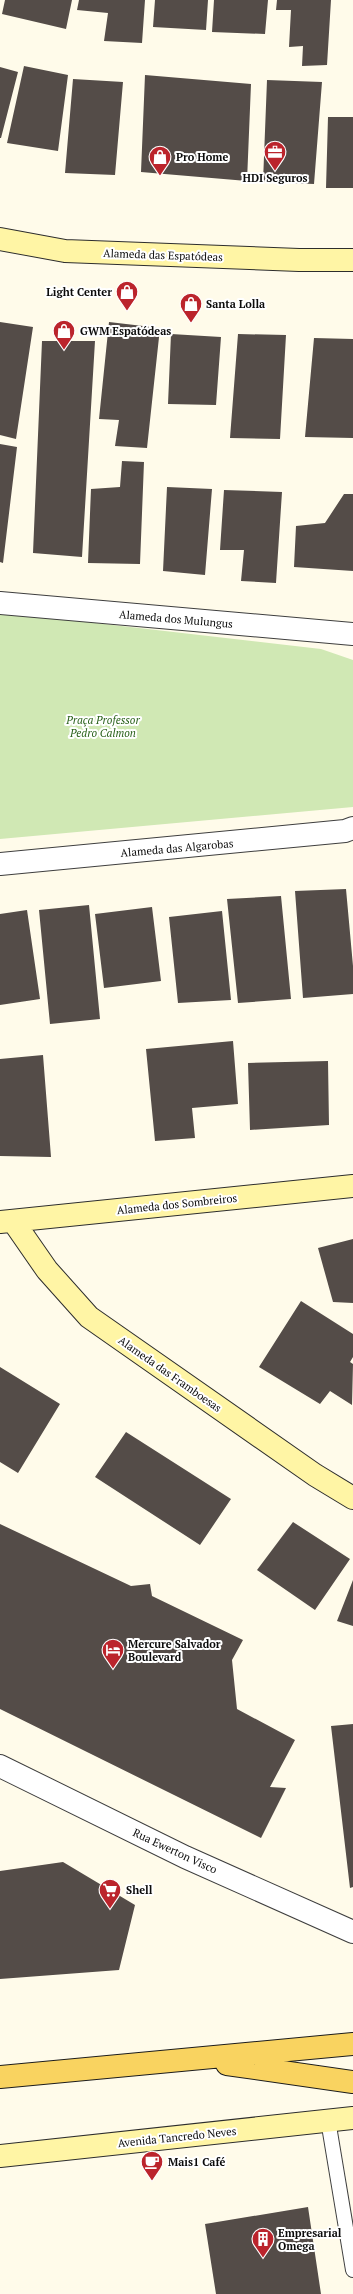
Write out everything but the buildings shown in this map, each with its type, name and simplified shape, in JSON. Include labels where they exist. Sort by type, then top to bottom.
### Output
[{"type":"main road","points":[[0,2077],[353,2044]]},
{"type":"main road","points":[[191,2059],[353,2082]]},
{"type":"street","name":"Alameda das Espatódeas","points":[[0,239],[65,250],[353,260]]},
{"type":"street","name":"Alameda das Espatódeas","points":[[326,260],[353,268]]},
{"type":"street","name":"Alameda dos Mulungus","points":[[0,603],[353,634]]},
{"type":"street","name":"Alameda das Algarobas","points":[[0,864],[345,831],[353,828]]},
{"type":"street","name":"Alameda dos Sombreiros","points":[[6,1222],[353,1186]]},
{"type":"street","name":"Alameda das Framboesas","points":[[6,1222],[89,1317],[315,1475],[353,1498]]},
{"type":"street","name":"Rua Ewerton Visco","points":[[0,1766],[185,1857],[353,1932]]},
{"type":"street","name":"Avenida Tancredo Neves","points":[[0,2156],[353,2118]]},
{"type":"lane","points":[[328,2120],[352,2255],[353,2270]]},
{"type":"green space","name":"Praça Professor Pedro Calmon","points":[[0,612],[321,649],[353,660],[353,807],[0,839]]},
{"type":"place","name":"HDI Seguros","points":[[275,172]]},
{"type":"place","name":"Pro Home","points":[[160,176]]},
{"type":"place","name":"Light Center","points":[[127,312]]},
{"type":"place","name":"Santa Lolla","points":[[191,324]]},
{"type":"place","name":"GWM Espatódeas","points":[[64,350]]},
{"type":"place","name":"Mercure Salvador Boulevard","points":[[113,1670]]},
{"type":"place","name":"Shell","points":[[110,1910]]},
{"type":"place","name":"Mais1 Café","points":[[152,2182]]},
{"type":"place","name":"Empresarial Omega","points":[[263,2258]]}]
